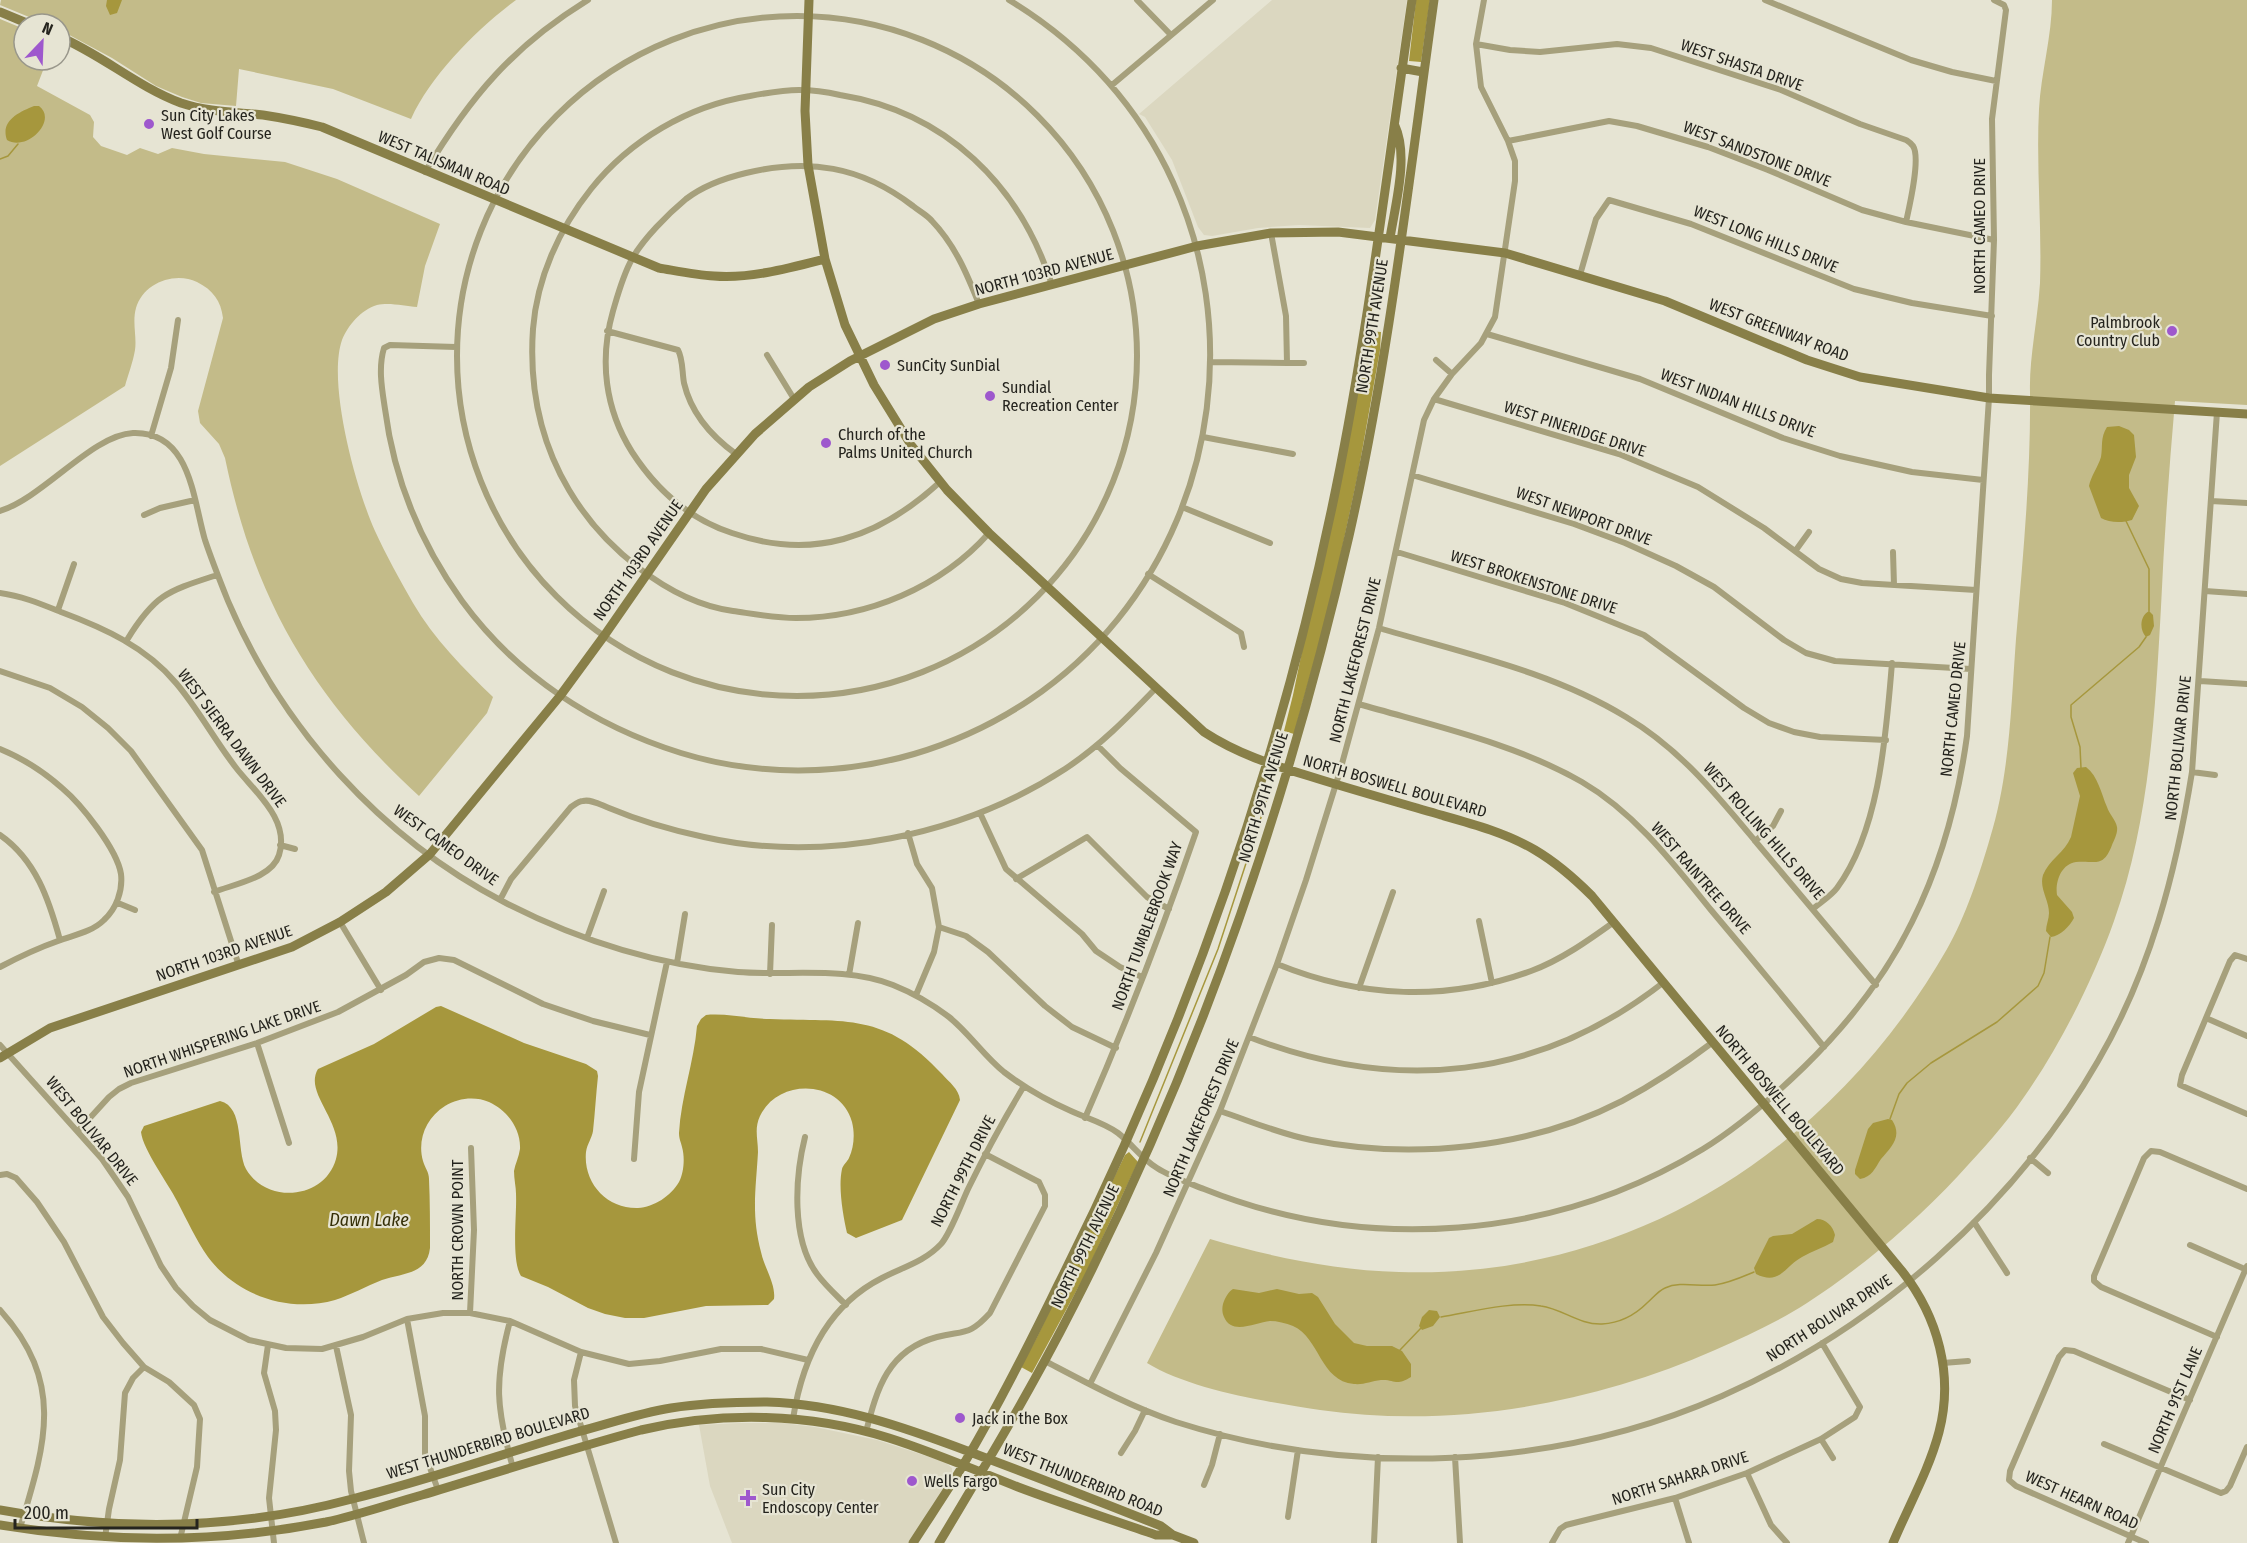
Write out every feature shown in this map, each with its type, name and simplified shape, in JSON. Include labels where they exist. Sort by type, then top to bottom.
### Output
[{"type":"street","points":[[425,172],[452,128],[497,71],[546,28],[588,0]]},
{"type":"street","name":"NORTH BOSWELL BOULEVARD","points":[[809,0],[806,90],[808,165],[825,259],[845,325],[898,425],[940,482],[989,533],[1210,736],[1235,751],[1288,770],[1469,823],[1516,840],[1536,850],[1592,896],[1910,1281],[1928,1310],[1943,1363],[1944,1400],[1939,1433],[1893,1543]]},
{"type":"street","points":[[456,347],[390,345],[384,348],[381,357],[383,401],[402,487],[432,555],[468,609],[493,639],[520,665],[560,696],[606,723],[636,737],[697,758],[772,770],[832,769],[900,758],[936,748],[996,721],[1045,689],[1078,662],[1102,637],[1149,574],[1182,507],[1203,437],[1211,362],[1209,306],[1197,246],[1171,176],[1142,126],[1112,85],[1065,39],[1009,0]]},
{"type":"street","points":[[1137,0],[1171,35]]},
{"type":"street","points":[[1112,85],[1213,0]]},
{"type":"street","name":"NORTH 99TH AVENUE","points":[[913,1543],[972,1469],[980,1455],[1026,1350],[1088,1227],[1161,1065],[1214,925],[1267,762],[1303,632],[1336,490],[1379,237],[1412,0]]},
{"type":"street","name":"NORTH 99TH AVENUE","points":[[939,1543],[980,1455],[1045,1361],[1144,1158],[1237,928],[1288,770],[1350,533],[1370,430],[1401,240],[1434,0]]},
{"type":"street","name":"NORTH LAKEFOREST DRIVE","points":[[1090,1384],[1189,1183],[1220,1111],[1277,964],[1336,785],[1359,704],[1379,628],[1424,420],[1434,399],[1452,374],[1487,334],[1496,310],[1515,181],[1515,161],[1508,141],[1481,87],[1476,44],[1484,0]]},
{"type":"street","points":[[1765,0],[1911,60],[1952,72],[1996,81]]},
{"type":"street","name":"NORTH CAMEO DRIVE","points":[[1189,1183],[1264,1210],[1324,1223],[1374,1229],[1424,1230],[1473,1227],[1519,1220],[1576,1205],[1619,1191],[1667,1169],[1706,1147],[1764,1104],[1824,1047],[1876,986],[1911,926],[1943,848],[1962,770],[1989,398],[1994,240],[1992,131],[2006,10],[2004,5],[1994,0]]},
{"type":"street","points":[[808,15],[858,20],[904,32],[948,50],[986,72],[1036,114],[1058,138],[1080,169],[1102,207],[1125,266],[1135,313],[1138,362],[1136,392],[1126,444],[1114,483],[1100,513],[1065,568],[1019,615],[968,651],[924,672],[887,685],[834,695],[788,696],[736,691],[678,675],[638,657],[604,636],[577,616],[549,590],[516,549],[488,501],[469,450],[460,412],[456,347],[458,318],[466,273],[477,235],[492,200],[541,131],[568,104],[606,74],[634,57],[698,31],[767,16],[808,15]]},
{"type":"street","name":"WEST TALISMAN ROAD","points":[[72,43],[99,57],[141,84],[180,102],[198,108],[288,119],[322,127],[658,268],[715,276],[740,275],[794,267],[825,259]]},
{"type":"street","name":"WEST SHASTA DRIVE","points":[[1476,44],[1540,52],[1617,44],[1651,48],[1781,90],[1860,124],[1906,140],[1912,144],[1915,151],[1914,183],[1906,222]]},
{"type":"street","points":[[1401,68],[1423,72]]},
{"type":"street","points":[[989,533],[979,545],[944,573],[909,593],[884,603],[832,616],[771,617],[723,610],[681,594],[647,574],[611,544],[590,522],[574,500],[551,456],[536,406],[531,351],[534,315],[540,290],[563,230],[580,202],[618,159],[643,140],[667,125],[711,105],[736,98],[806,90],[856,97],[886,105],[919,120],[950,139],[980,164],[1006,193],[1020,213],[1036,242],[1052,285]]},
{"type":"street","name":"WEST SANDSTONE DRIVE","points":[[1508,141],[1609,121],[1636,126],[1708,147],[1862,210],[1906,222],[1994,240]]},
{"type":"street","name":"NORTH 99TH AVENUE","points":[[1390,238],[1402,154],[1401,138],[1394,124]]},
{"type":"street","points":[[940,482],[900,515],[867,532],[839,540],[809,545],[773,544],[718,529],[689,513],[654,481],[624,439],[605,377],[608,331],[620,285],[632,258],[649,236],[686,199],[731,177],[755,171],[808,165],[834,168],[859,175],[898,195],[931,219],[963,264],[979,304]]},
{"type":"street","name":"WEST LONG HILLS DRIVE","points":[[1580,275],[1596,219],[1609,200],[1691,224],[1854,289],[1912,303],[1992,316]]},
{"type":"street","name":"NORTH 103RD AVENUE","points":[[4,1055],[50,1028],[70,1020],[292,947],[340,922],[387,892],[430,854],[560,696],[706,489],[736,454],[809,387],[860,355],[934,320],[979,304],[1197,246],[1271,233],[1322,231],[1379,237]]},
{"type":"street","points":[[1271,233],[1286,316],[1287,363]]},
{"type":"street","name":"WEST GREENWAY ROAD","points":[[1379,237],[1505,253],[1665,301],[1807,360],[1860,377],[1989,398],[2247,414]]},
{"type":"street","points":[[0,511],[10,508],[35,493],[107,441],[128,433],[151,436],[171,368],[178,320]]},
{"type":"street","points":[[608,331],[678,350],[686,390],[698,417],[713,435],[736,454]]},
{"type":"street","name":"WEST INDIAN HILLS DRIVE","points":[[1487,334],[1640,379],[1783,438],[1840,456],[1912,472],[1983,480]]},
{"type":"street","points":[[767,355],[794,399]]},
{"type":"street","points":[[1436,360],[1452,374]]},
{"type":"street","points":[[1211,362],[1304,363]]},
{"type":"street","name":"WEST PINERIDGE DRIVE","points":[[1434,399],[1619,454],[1688,483],[1727,504],[1819,568],[1840,579],[1862,584],[1976,590]]},
{"type":"street","name":"NORTH BOLIVAR DRIVE","points":[[1045,1361],[1145,1410],[1220,1434],[1298,1450],[1378,1457],[1455,1457],[1539,1448],[1631,1428],[1719,1398],[1765,1376],[1822,1343],[1910,1281],[2006,1190],[2053,1128],[2098,1061],[2129,998],[2166,898],[2183,828],[2193,772],[2217,412]]},
{"type":"street","name":"WEST CAMEO DRIVE","points":[[151,436],[164,441],[180,457],[186,467],[217,575],[256,660],[298,724],[339,774],[376,811],[430,854],[500,900],[528,914],[587,938],[667,962],[718,970],[770,974],[849,975],[883,981],[916,995],[949,1017],[988,1058],[1024,1086],[1113,1130],[1158,1169],[1189,1183]]},
{"type":"street","points":[[1203,437],[1293,454]]},
{"type":"street","name":"WEST NEWPORT DRIVE","points":[[1412,475],[1574,524],[1625,543],[1676,566],[1714,587],[1806,654],[1835,661],[1971,669]]},
{"type":"street","points":[[144,515],[160,508],[195,500]]},
{"type":"street","points":[[2211,501],[2247,503]]},
{"type":"street","points":[[1182,507],[1270,543]]},
{"type":"street","points":[[1796,550],[1809,532]]},
{"type":"street","name":"WEST BROKENSTONE DRIVE","points":[[1396,552],[1564,603],[1644,634],[1744,708],[1769,723],[1794,732],[1820,737],[1886,740]]},
{"type":"street","points":[[1893,552],[1894,585]]},
{"type":"street","points":[[58,610],[74,564]]},
{"type":"street","points":[[1149,574],[1241,633],[1244,647]]},
{"type":"street","points":[[127,640],[141,617],[173,589],[217,575]]},
{"type":"street","points":[[2205,591],[2247,594]]},
{"type":"street","name":"WEST SIERRA DAWN DRIVE","points":[[0,593],[21,596],[92,623],[127,640],[153,660],[176,681],[226,755],[274,814],[282,835],[280,845]]},
{"type":"street","name":"WEST ROLLING HILLS DRIVE","points":[[1379,628],[1557,683],[1627,717],[1658,738],[1686,762],[1718,795],[1876,986]]},
{"type":"street","points":[[1813,909],[1836,890],[1850,867],[1862,838],[1875,797],[1886,740],[1892,663]]},
{"type":"street","points":[[0,671],[50,688],[82,707],[131,751],[202,850],[239,966]]},
{"type":"street","points":[[2200,681],[2247,684]]},
{"type":"street","points":[[500,900],[511,879],[571,807],[582,800],[593,802],[652,825],[706,838],[748,844],[810,847],[874,841],[980,813],[1024,793],[1065,769],[1097,745],[1129,717],[1156,688]]},
{"type":"street","name":"WEST RAINTREE DRIVE","points":[[1359,704],[1546,763],[1584,783],[1614,804],[1659,846],[1824,1047]]},
{"type":"street","name":"NORTH TUMBLEBROOK WAY","points":[[1085,1118],[1116,1048],[1196,832],[1120,768],[1097,745]]},
{"type":"street","points":[[0,749],[17,756],[63,788],[91,820],[106,842],[121,874],[118,903],[104,921],[88,930],[24,954],[0,967]]},
{"type":"street","points":[[2193,772],[2215,775]]},
{"type":"street","points":[[1755,841],[1773,826],[1780,811]]},
{"type":"street","points":[[980,813],[1006,869],[1082,934],[1096,951],[1120,967],[1142,977]]},
{"type":"street","points":[[908,833],[917,864],[932,888],[939,927],[930,963],[916,995]]},
{"type":"street","points":[[0,835],[17,850],[40,881],[50,903],[60,940]]},
{"type":"street","points":[[1016,879],[1087,837],[1147,897],[1169,909]]},
{"type":"street","points":[[214,892],[272,867],[279,855],[280,845],[295,849]]},
{"type":"street","points":[[587,938],[604,891]]},
{"type":"street","points":[[1359,988],[1393,891]]},
{"type":"street","points":[[118,903],[135,910]]},
{"type":"street","points":[[677,963],[686,914]]},
{"type":"street","points":[[1479,921],[1492,983]]},
{"type":"street","points":[[340,922],[381,990]]},
{"type":"street","points":[[849,975],[858,922]]},
{"type":"street","points":[[1277,964],[1318,980],[1359,988],[1421,993],[1456,990],[1492,983],[1541,966],[1565,954],[1614,922]]},
{"type":"street","points":[[770,974],[772,924]]},
{"type":"street","points":[[939,927],[966,936],[988,952],[1045,1006],[1072,1027],[1116,1048]]},
{"type":"street","points":[[2247,959],[2235,955],[2206,1018],[2180,1085],[2247,1114]]},
{"type":"street","name":"NORTH WHISPERING LAKE DRIVE","points":[[78,1131],[119,1089],[257,1043],[338,1012],[381,990],[424,962],[439,958],[462,964],[543,1004],[593,1021],[650,1035]]},
{"type":"street","points":[[634,1159],[639,1092],[667,962]]},
{"type":"street","points":[[1249,1037],[1315,1060],[1347,1066],[1408,1071],[1465,1069],[1490,1065],[1571,1038],[1623,1011],[1664,982]]},
{"type":"street","points":[[2206,1018],[2247,1036]]},
{"type":"street","points":[[1220,1111],[1309,1140],[1349,1146],[1414,1151],[1497,1143],[1554,1129],[1621,1102],[1681,1066],[1713,1042]]},
{"type":"street","points":[[257,1043],[289,1143]]},
{"type":"street","name":"WEST BOLIVAR DRIVE","points":[[0,1045],[4,1055],[78,1131],[128,1197],[160,1266],[176,1288],[210,1320],[249,1341],[304,1350],[336,1346],[407,1319],[443,1313],[470,1313],[510,1321],[581,1352],[629,1364],[660,1361],[721,1348],[773,1351],[808,1360]]},
{"type":"street","name":"NORTH 99TH DRIVE","points":[[793,1419],[808,1360],[820,1336],[846,1305],[865,1287],[923,1260],[942,1243],[985,1154],[1024,1086]]},
{"type":"street","points":[[805,1137],[798,1185],[798,1207],[805,1249],[818,1275],[846,1305]]},
{"type":"street","name":"NORTH CROWN POINT","points":[[470,1313],[474,1230],[471,1148]]},
{"type":"street","points":[[2217,1337],[2101,1287],[2094,1281],[2095,1274],[2144,1158],[2151,1151],[2160,1152],[2247,1190]]},
{"type":"street","points":[[866,1432],[882,1380],[906,1351],[930,1339],[978,1327],[990,1313],[1044,1206],[1045,1195],[1039,1182],[985,1154]]},
{"type":"street","points":[[2030,1158],[2048,1173]]},
{"type":"street","points":[[0,1175],[7,1174],[16,1178],[38,1202],[64,1242],[103,1317],[123,1343],[144,1367],[169,1382],[194,1404],[201,1419],[197,1467],[179,1539]]},
{"type":"street","points":[[1974,1222],[2007,1273]]},
{"type":"street","points":[[2190,1245],[2247,1268]]},
{"type":"street","name":"NORTH 91ST LANE","points":[[2128,1543],[2247,1268]]},
{"type":"street","points":[[0,1310],[18,1333],[29,1353],[40,1384],[44,1408],[45,1432],[41,1455],[20,1528]]},
{"type":"street","points":[[407,1319],[425,1416],[425,1454],[438,1490]]},
{"type":"street","points":[[510,1321],[501,1354],[498,1390],[499,1414],[513,1468]]},
{"type":"street","name":"NORTH SAHARA DRIVE","points":[[1552,1543],[1560,1529],[1566,1525],[1675,1498],[1747,1473],[1821,1439],[1855,1417],[1860,1407],[1822,1343]]},
{"type":"street","points":[[268,1345],[264,1373],[275,1411],[276,1430],[269,1498],[274,1543]]},
{"type":"street","points":[[336,1346],[351,1415],[349,1471],[356,1514],[364,1543]]},
{"type":"street","name":"WEST HEARN ROAD","points":[[2146,1543],[2016,1486],[2009,1480],[2010,1471],[2059,1357],[2065,1350],[2074,1351],[2190,1400]]},
{"type":"street","points":[[581,1352],[576,1367],[575,1406],[616,1543]]},
{"type":"street","points":[[1943,1363],[1968,1361]]},
{"type":"street","points":[[105,1538],[120,1460],[125,1393],[133,1378],[144,1367]]},
{"type":"street","name":"WEST THUNDERBIRD BOULEVARD","points":[[0,1510],[107,1523],[182,1524],[270,1516],[353,1499],[622,1419],[670,1408],[719,1403],[795,1404],[870,1417],[980,1455]]},
{"type":"street","points":[[1121,1453],[1145,1410]]},
{"type":"street","name":"WEST THUNDERBIRD BOULEVARD","points":[[0,1525],[69,1539],[179,1539],[272,1531],[356,1514],[648,1428],[730,1418],[793,1419],[866,1432],[904,1443],[972,1469]]},
{"type":"street","points":[[1204,1485],[1220,1434]]},
{"type":"street","points":[[1821,1439],[1833,1458]]},
{"type":"street","points":[[2104,1444],[2218,1492],[2224,1492],[2230,1486],[2247,1447]]},
{"type":"street","points":[[1288,1517],[1298,1450]]},
{"type":"street","name":"WEST THUNDERBIRD ROAD","points":[[980,1455],[1161,1526],[1171,1539]]},
{"type":"street","points":[[1374,1543],[1378,1457]]},
{"type":"street","points":[[1455,1457],[1460,1543]]},
{"type":"street","name":"WEST THUNDERBIRD ROAD","points":[[972,1469],[1156,1535],[1194,1543]]},
{"type":"street","points":[[1747,1473],[1772,1525],[1787,1543]]},
{"type":"street","points":[[1675,1498],[1689,1543]]},
{"type":"shaded area","points":[[1,0],[516,0],[456,54],[430,86],[411,119],[333,89],[239,69],[236,106],[201,103],[156,86],[72,36],[72,12],[17,12],[0,5]]},
{"type":"shaded area","points":[[1272,0],[1407,0],[1375,220],[1370,228],[1299,225],[1258,228],[1212,236],[1204,235],[1198,227],[1172,160],[1145,117],[1139,114]]},
{"type":"shaded area","name":"Palmbrook Country Club","points":[[2052,0],[2247,0],[2247,405],[2175,401],[2153,726],[2136,844],[2114,921],[2096,966],[2075,1012],[2037,1077],[2001,1128],[1941,1194],[1905,1228],[1847,1275],[1796,1310],[1762,1328],[1668,1369],[1620,1385],[1571,1398],[1471,1414],[1370,1415],[1320,1410],[1230,1394],[1185,1381],[1147,1363],[1210,1239],[1303,1262],[1351,1269],[1399,1272],[1485,1269],[1567,1253],[1645,1226],[1718,1188],[1785,1140],[1846,1084],[1901,1020],[1947,949],[1966,909],[1997,814],[2006,764],[2026,515],[2030,379],[2040,283],[2039,109]]},
{"type":"shaded area","points":[[0,19],[12,24],[12,72],[42,72],[37,86],[90,115],[94,122],[93,137],[101,146],[127,155],[140,148],[158,154],[172,148],[204,154],[285,162],[337,179],[440,224],[425,266],[417,307],[382,304],[366,310],[356,319],[342,340],[338,359],[338,382],[352,463],[375,531],[413,603],[430,629],[493,697],[487,713],[419,796],[381,759],[348,722],[319,684],[293,644],[271,601],[237,509],[225,458],[219,444],[200,423],[198,411],[223,318],[218,301],[208,289],[197,282],[179,278],[170,279],[145,292],[136,308],[135,350],[125,386],[0,466]]},
{"type":"shaded area","points":[[783,1423],[877,1440],[945,1462],[952,1468],[952,1477],[909,1543],[732,1543],[710,1486],[699,1425]]},
{"type":"water","points":[[107,0],[122,0],[117,13],[110,15],[106,6]]},
{"type":"water","points":[[1416,0],[1430,0],[1421,62],[1409,61]]},
{"type":"water","points":[[34,106],[39,106],[44,112],[45,119],[38,133],[23,142],[15,143],[7,140],[6,128],[12,118]]},
{"type":"water","points":[[1368,331],[1381,332],[1380,350],[1358,474],[1331,600],[1294,734],[1284,731]]},
{"type":"water","points":[[2119,426],[2134,435],[2136,457],[2129,475],[2129,488],[2139,506],[2132,520],[2124,522],[2101,518],[2089,486],[2101,457],[2107,427]]},
{"type":"water","points":[[2149,611],[2153,615],[2154,626],[2150,635],[2146,637],[2142,630],[2142,623]]},
{"type":"water","points":[[2086,767],[2096,780],[2116,824],[2117,832],[2105,858],[2098,862],[2071,863],[2060,874],[2057,895],[2072,912],[2074,918],[2058,935],[2051,937],[2046,931],[2049,913],[2042,885],[2043,875],[2071,837],[2080,796],[2073,773],[2077,768]]},
{"type":"water","name":"Dawn Lake","points":[[441,1006],[524,1043],[586,1064],[597,1071],[593,1131],[586,1152],[588,1174],[599,1192],[607,1199],[627,1207],[638,1208],[656,1203],[676,1187],[681,1178],[684,1160],[679,1133],[682,1106],[697,1026],[706,1015],[843,1021],[883,1030],[921,1054],[953,1086],[960,1100],[902,1220],[856,1238],[847,1233],[841,1192],[842,1169],[849,1158],[854,1140],[852,1122],[845,1108],[835,1098],[822,1091],[808,1089],[794,1090],[780,1095],[769,1104],[760,1116],[757,1125],[755,1202],[758,1238],[774,1293],[774,1299],[768,1305],[706,1306],[644,1318],[625,1318],[588,1308],[521,1276],[515,1249],[514,1171],[520,1149],[518,1134],[512,1121],[496,1105],[484,1100],[472,1099],[450,1103],[438,1111],[428,1123],[422,1138],[421,1153],[429,1177],[430,1248],[428,1257],[419,1268],[382,1280],[335,1300],[300,1304],[265,1298],[234,1282],[220,1271],[200,1244],[146,1148],[141,1132],[144,1126],[220,1101],[228,1105],[237,1120],[243,1161],[255,1181],[281,1192],[295,1193],[308,1189],[330,1172],[336,1159],[335,1133],[316,1088],[315,1079],[318,1069],[374,1044]]},
{"type":"water","points":[[1892,1120],[1895,1126],[1896,1137],[1873,1172],[1860,1179],[1855,1174],[1855,1170],[1868,1129],[1873,1123]]},
{"type":"water","points":[[1129,1152],[1138,1162],[1085,1275],[1032,1373],[1021,1367],[1125,1155]]},
{"type":"water","points":[[1817,1219],[1831,1226],[1835,1235],[1833,1242],[1802,1257],[1777,1276],[1771,1278],[1756,1274],[1754,1268],[1769,1238],[1792,1234]]},
{"type":"water","points":[[1233,1289],[1259,1293],[1277,1289],[1299,1294],[1312,1293],[1318,1297],[1335,1324],[1354,1343],[1367,1346],[1392,1346],[1402,1351],[1411,1364],[1411,1377],[1398,1382],[1381,1380],[1354,1384],[1343,1381],[1327,1367],[1302,1332],[1293,1326],[1273,1321],[1238,1327],[1228,1323],[1223,1314],[1223,1306],[1227,1295]]},
{"type":"water","points":[[1429,1310],[1437,1311],[1440,1317],[1433,1326],[1422,1330],[1419,1326],[1422,1317]]},
{"type":"waterway","points":[[0,159],[8,156],[18,144]]},
{"type":"waterway","points":[[2126,521],[2149,569],[2149,611]]},
{"type":"waterway","points":[[2081,768],[2080,747],[2071,717],[2071,705],[2139,647],[2146,637]]},
{"type":"waterway","points":[[1140,1142],[1218,949],[1267,799]]},
{"type":"waterway","points":[[1890,1119],[1899,1094],[1907,1083],[1931,1063],[1997,1022],[2038,986],[2044,973],[2050,937]]},
{"type":"waterway","points":[[1441,1317],[1491,1308],[1529,1305],[1549,1308],[1594,1324],[1609,1323],[1632,1315],[1665,1288],[1683,1285],[1715,1285],[1754,1272]]},
{"type":"waterway","points":[[1400,1350],[1421,1328]]},
{"type":"place","name":"Sun City Lakes West Golf Course","points":[[149,124]]},
{"type":"place","name":"Palmbrook Country Club","points":[[2172,331]]},
{"type":"place","name":"SunCity SunDial","points":[[885,365]]},
{"type":"place","name":"Sundial Recreation Center","points":[[990,396]]},
{"type":"place","name":"Church of the Palms United Church","points":[[826,443]]},
{"type":"place","name":"Jack in the Box","points":[[960,1418]]},
{"type":"place","name":"Wells Fargo","points":[[912,1481]]},
{"type":"place","name":"Sun City Endoscopy Center","points":[[748,1498]]}]
